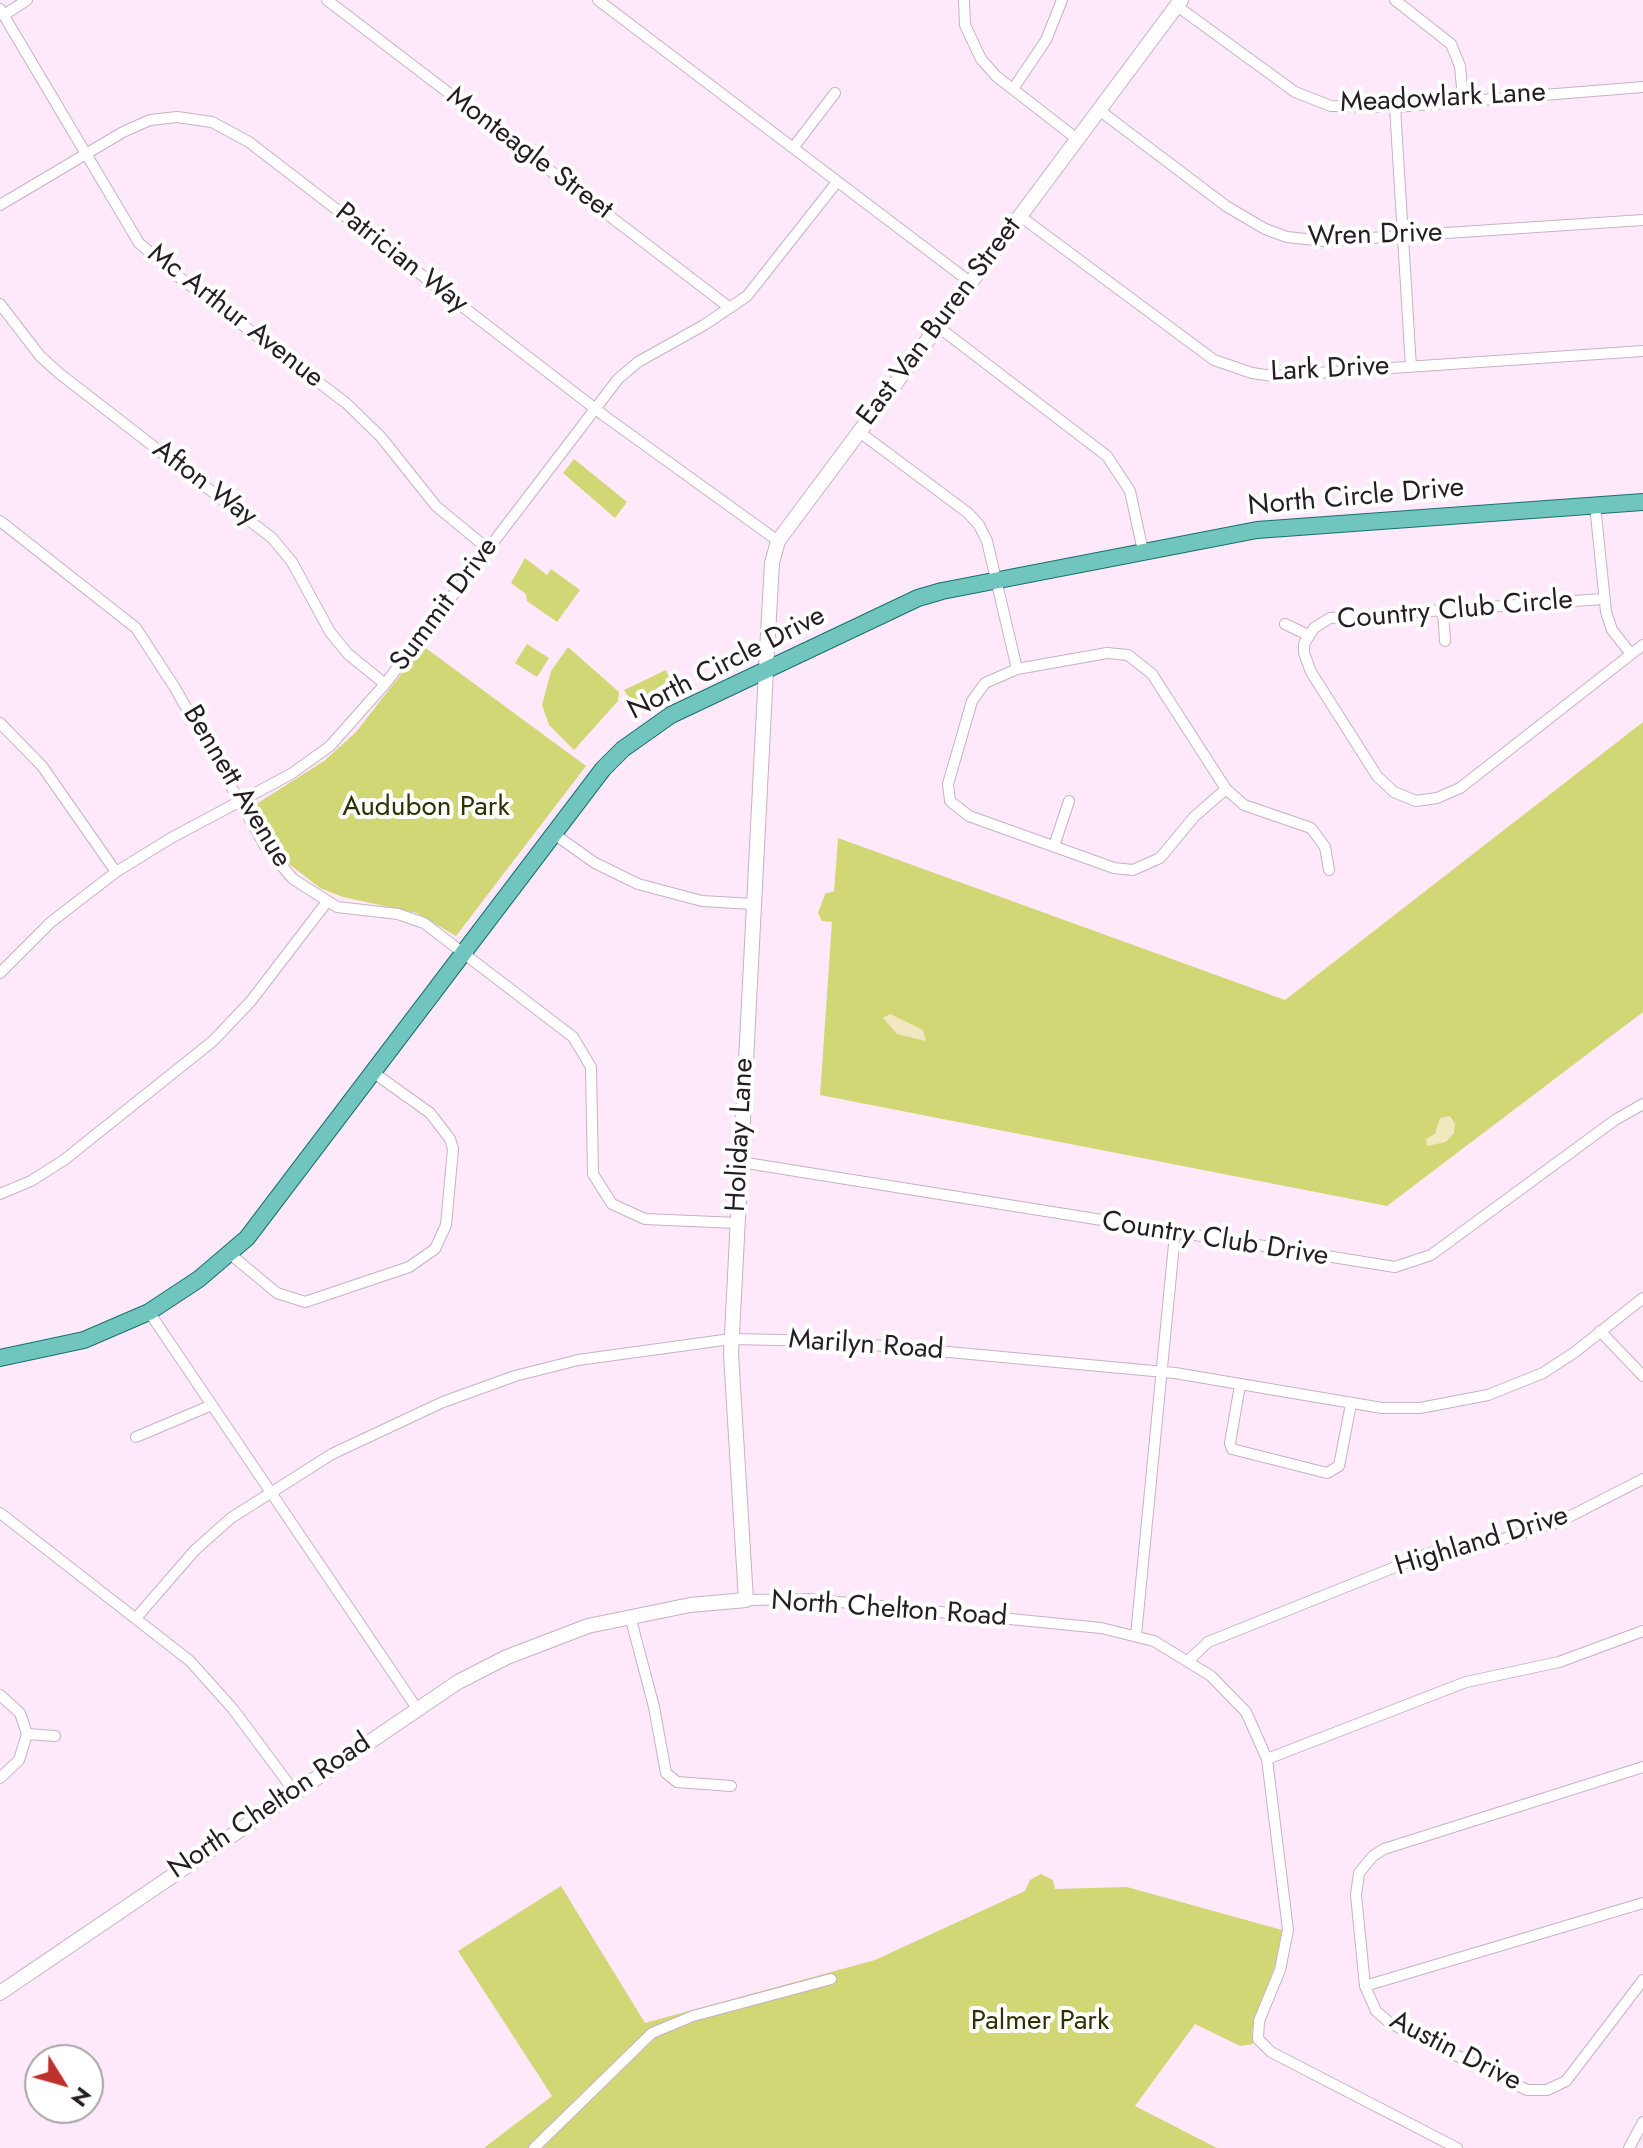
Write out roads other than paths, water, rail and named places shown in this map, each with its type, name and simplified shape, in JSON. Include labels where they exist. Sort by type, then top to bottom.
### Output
[{"type":"main road","name":"North Circle Drive","points":[[0,1358],[84,1340],[149,1312],[230,1254],[287,1190],[603,769],[645,731],[766,669],[918,598],[995,580],[1257,530],[1643,502]]},
{"type":"street","points":[[2,12],[27,0]]},
{"type":"street","name":"Monteagle Street","points":[[327,0],[730,308]]},
{"type":"street","points":[[598,0],[970,282]]},
{"type":"street","points":[[964,0],[965,25],[972,44],[996,76],[1077,139]]},
{"type":"street","points":[[1013,89],[1046,40],[1062,0]]},
{"type":"street","points":[[1395,0],[1451,44],[1460,66],[1463,99]]},
{"type":"street","name":"Meadowlark Lane","points":[[1179,3],[1279,82],[1312,101],[1331,106],[1395,107],[1463,99],[1643,87]]},
{"type":"street","name":"East Van Buren Street","points":[[766,669],[772,563],[778,541],[1179,3]]},
{"type":"street","name":"Mc Arthur Avenue","points":[[2,12],[124,221],[149,253],[346,403],[381,437],[436,506],[488,549]]},
{"type":"street","points":[[793,148],[835,93]]},
{"type":"street","points":[[1395,107],[1411,367]]},
{"type":"street","name":"Wren Drive","points":[[1099,110],[1226,206],[1265,229],[1307,241],[1643,220]]},
{"type":"street","name":"Patrician Way","points":[[0,205],[85,154],[150,120],[196,118],[229,129],[594,408],[778,541]]},
{"type":"street","name":"Summit Drive","points":[[0,973],[51,922],[116,872],[321,754],[354,723],[594,408],[638,362],[730,308],[761,283],[837,182]]},
{"type":"street","name":"Lark Drive","points":[[1020,216],[1214,360],[1232,368],[1273,376],[1643,351]]},
{"type":"street","name":"Afton Way","points":[[0,304],[40,356],[60,374],[272,538],[292,562],[330,632],[348,654],[385,684]]},
{"type":"street","points":[[937,326],[1107,456],[1130,491],[1143,551]]},
{"type":"street","points":[[858,431],[968,513],[987,541],[1017,669]]},
{"type":"street","name":"Country Club Circle","points":[[1595,505],[1603,599],[1330,618],[1308,635],[1304,653],[1311,672],[1377,776],[1394,792],[1416,801],[1437,798],[1460,788],[1643,645]]},
{"type":"street","name":"Bennett Avenue","points":[[0,521],[136,628],[274,860],[293,879],[326,903],[347,910],[413,919],[466,953],[559,1024],[581,1046],[592,1077],[593,1174],[612,1204],[645,1219],[737,1223]]},
{"type":"street","points":[[1603,599],[1612,630],[1631,654]]},
{"type":"street","points":[[1443,610],[1445,641]]},
{"type":"street","points":[[1285,624],[1308,635]]},
{"type":"street","points":[[1226,789],[1194,817],[1160,858],[1141,868],[1114,868],[969,816],[950,801],[949,776],[972,701],[985,683],[1017,669],[1107,653],[1137,659],[1152,674],[1226,789],[1244,805],[1311,828],[1325,847],[1329,870]]},
{"type":"street","name":"Holiday Lane","points":[[746,1600],[731,1339],[766,669]]},
{"type":"street","points":[[0,723],[42,766],[116,872]]},
{"type":"street","points":[[939,807],[950,801]]},
{"type":"street","points":[[1054,846],[1069,801]]},
{"type":"street","points":[[554,834],[595,863],[638,884],[702,901],[753,904]]},
{"type":"street","points":[[0,1194],[57,1166],[213,1041],[251,1001],[326,903]]},
{"type":"street","points":[[230,1254],[277,1293],[305,1302],[409,1267],[435,1249],[446,1225],[453,1149],[450,1139],[430,1113],[374,1073]]},
{"type":"street","name":"Country Club Drive","points":[[740,1162],[1380,1267],[1408,1265],[1431,1255],[1615,1120],[1643,1104]]},
{"type":"street","points":[[1136,1635],[1175,1234]]},
{"type":"street","name":"Marilyn Road","points":[[136,1618],[195,1550],[270,1492],[332,1454],[404,1418],[515,1376],[614,1353],[731,1339],[860,1343],[1160,1372],[1351,1404],[1420,1408],[1488,1395],[1550,1368],[1643,1298]]},
{"type":"street","points":[[149,1312],[416,1707]]},
{"type":"street","points":[[1600,1331],[1643,1376]]},
{"type":"street","points":[[1240,1385],[1230,1443],[1232,1449],[1333,1472],[1339,1466],[1351,1404]]},
{"type":"street","points":[[136,1437],[212,1405]]},
{"type":"street","name":"Highland Drive","points":[[1189,1660],[1208,1642],[1282,1612],[1430,1553],[1490,1543],[1559,1522],[1643,1479]]},
{"type":"street","points":[[0,1513],[136,1618],[205,1676],[294,1791]]},
{"type":"street","name":"North Chelton Road","points":[[0,1993],[416,1707],[507,1657],[576,1630],[690,1605],[809,1599],[906,1607],[1101,1628],[1136,1635],[1189,1660],[1239,1702],[1260,1736],[1267,1759],[1288,1930],[1280,1970],[1259,2021],[1258,2039],[1271,2052],[1457,2148]]},
{"type":"street","points":[[630,1616],[654,1707],[666,1773],[677,1782],[731,1786]]},
{"type":"street","points":[[1267,1759],[1466,1682],[1559,1662],[1643,1631]]},
{"type":"street","points":[[0,1695],[20,1713],[27,1734],[19,1760],[0,1778]]},
{"type":"street","points":[[27,1734],[55,1736]]},
{"type":"street","name":"Austin Drive","points":[[1643,1767],[1393,1845],[1373,1856],[1359,1873],[1357,1884],[1365,1986],[1371,2006],[1390,2023],[1517,2087],[1536,2092],[1566,2081],[1643,1980]]},
{"type":"street","points":[[1365,1986],[1643,1903]]},
{"type":"street","points":[[534,2148],[652,2033],[693,2016],[831,1979]]},
{"type":"street","points":[[1629,2148],[1643,2122]]},
{"type":"park label","name":"Audubon Park","points":[[426,808]]},
{"type":"park label","name":"Palmer Park","points":[[1040,2022]]}]
